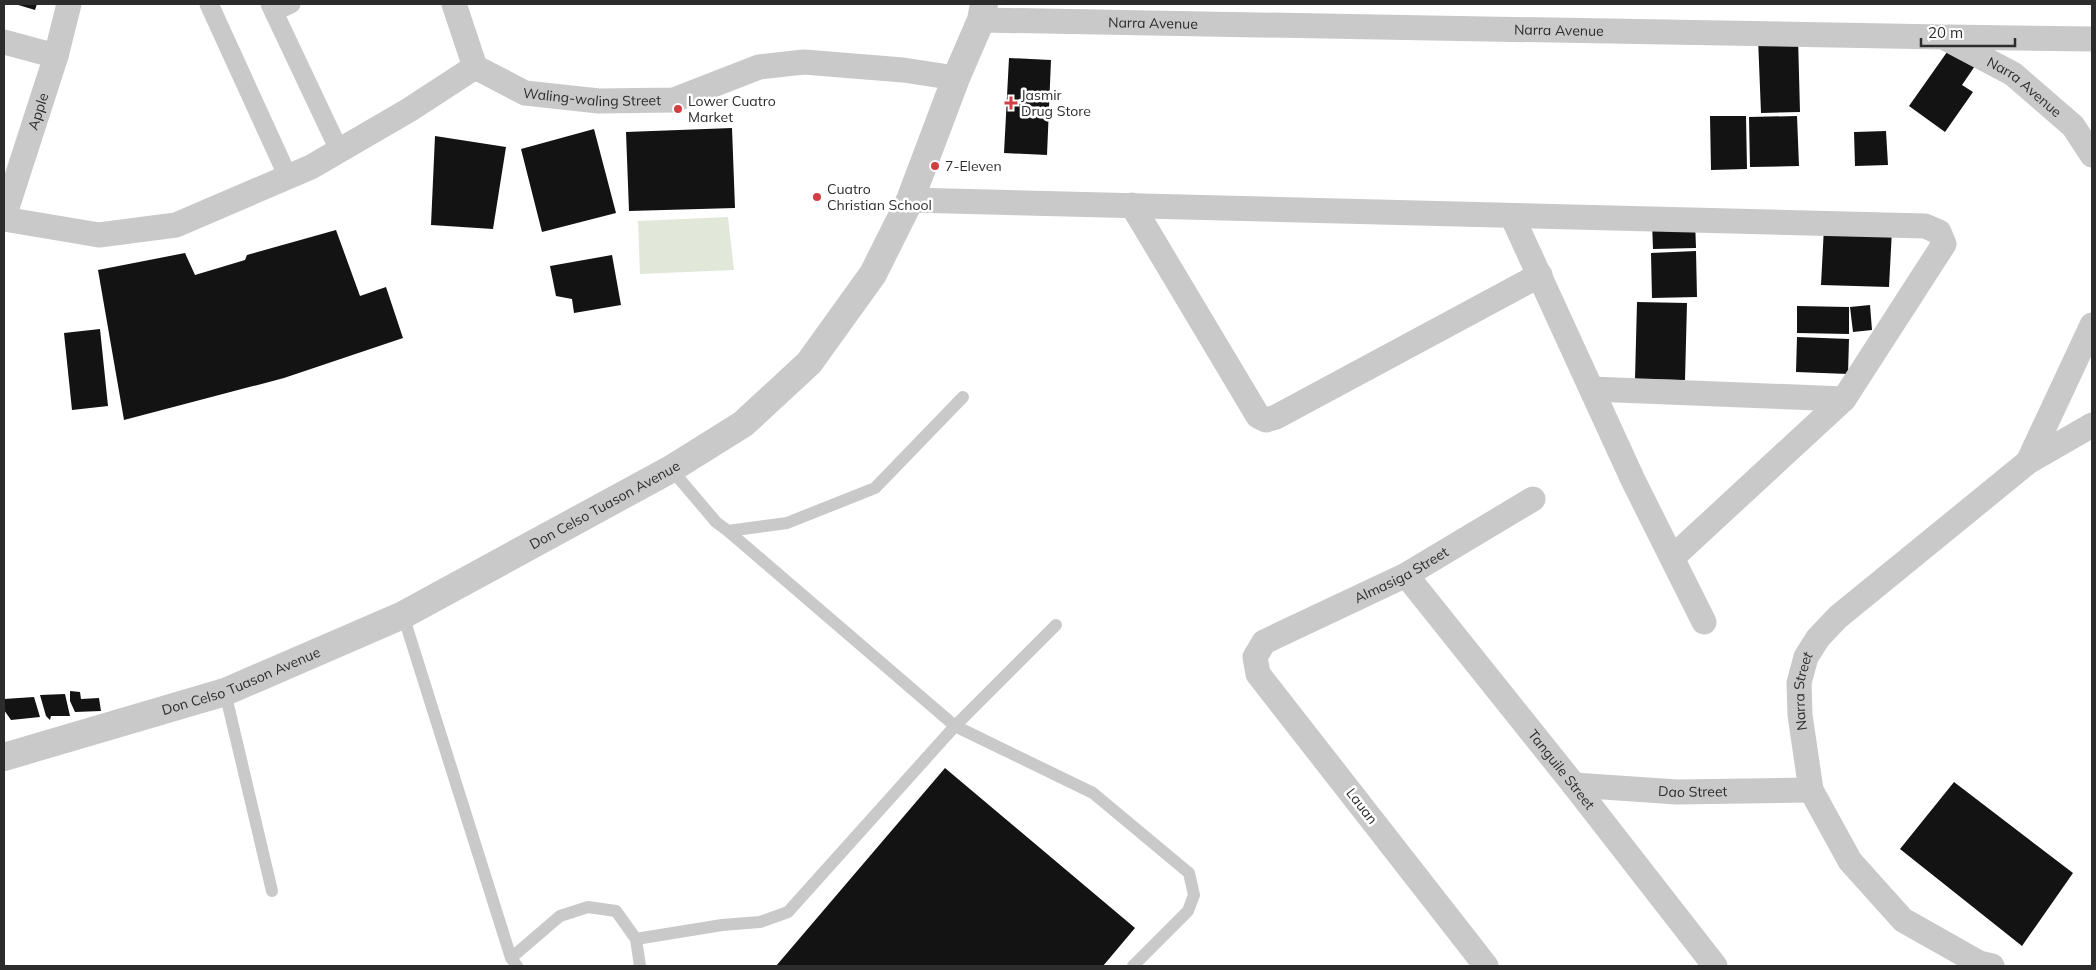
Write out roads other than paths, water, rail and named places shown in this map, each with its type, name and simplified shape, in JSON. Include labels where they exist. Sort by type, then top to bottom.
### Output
[{"type":"street","name":"Apple","points":[[4,218],[56,56],[69,4]]},
{"type":"street","points":[[209,4],[288,177]]},
{"type":"street","points":[[291,4],[272,8],[339,150]]},
{"type":"street","points":[[4,218],[99,235],[176,225],[311,167],[409,110],[475,67],[454,4]]},
{"type":"street","name":"Narra Avenue","points":[[983,12],[1943,37],[2013,74],[2073,126],[2092,155]]},
{"type":"street","name":"Don Celso Tuason Avenue","points":[[4,756],[225,692],[403,615],[671,470],[744,424],[808,363],[873,274],[910,200],[983,12]]},
{"type":"street","points":[[1943,37],[2092,39]]},
{"type":"street","points":[[4,42],[56,56]]},
{"type":"street","name":"Waling-waling Street","points":[[475,67],[525,94],[599,101],[674,100],[759,67],[804,62],[904,70],[956,78]]},
{"type":"street","points":[[910,200],[1925,226],[1939,232],[1944,244],[1844,399],[1673,557]]},
{"type":"street","points":[[1132,205],[1258,416],[1266,420],[1276,417],[1540,275]]},
{"type":"street","points":[[1512,216],[1633,480],[1704,622]]},
{"type":"street","points":[[2028,462],[2092,325]]},
{"type":"street","points":[[1592,389],[1844,399]]},
{"type":"street","name":"Narra Street","points":[[1992,966],[1979,963],[1903,920],[1850,861],[1810,790],[1800,715],[1799,683],[1806,657],[1818,638],[1838,617],[2028,462],[2092,425]]},
{"type":"street","name":"Almasiga Street","points":[[1264,642],[1406,575],[1533,499]]},
{"type":"street","name":"Tanguile Street","points":[[1406,575],[1574,785],[1715,966]]},
{"type":"street","name":"Lauan","points":[[1264,642],[1256,657],[1258,674],[1486,966]]},
{"type":"street","name":"Dao Street","points":[[1574,785],[1678,792],[1810,790]]},
{"type":"lane","points":[[728,531],[787,523],[875,488],[963,397]]},
{"type":"lane","points":[[671,470],[716,522],[955,726],[1093,793],[1189,873],[1194,894],[1188,911],[1133,966]]},
{"type":"lane","points":[[403,615],[514,962],[560,916],[588,907],[616,911],[636,939],[640,966]]},
{"type":"lane","points":[[636,939],[722,925],[760,922],[788,912],[955,726],[1056,625]]},
{"type":"lane","points":[[225,692],[272,891]]},
{"type":"place","name":"Jasmir Drug Store","points":[[1011,103]]},
{"type":"place","name":"Lower Cuatro Market","points":[[678,109]]},
{"type":"place","name":"7-Eleven","points":[[935,166]]},
{"type":"place","name":"Cuatro Christian School","points":[[817,197]]}]
